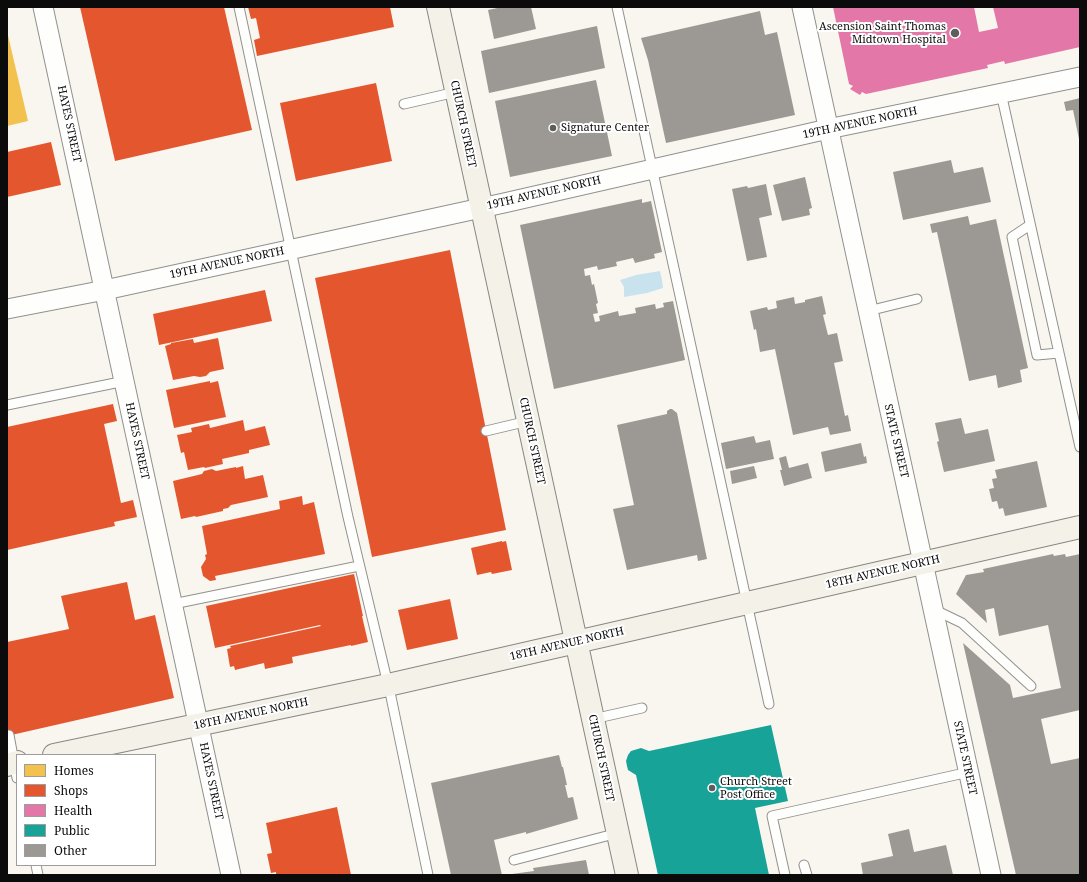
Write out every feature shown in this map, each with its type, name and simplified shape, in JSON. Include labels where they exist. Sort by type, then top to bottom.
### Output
[{"type":"main road","name":"CHURCH STREET","points":[[438,7],[627,875]]},
{"type":"main road","name":"18TH AVENUE NORTH","points":[[59,754],[388,685],[1080,527]]},
{"type":"street","name":"HAYES STREET","points":[[43,7],[232,875]]},
{"type":"street","name":"STATE STREET","points":[[802,7],[991,875]]},
{"type":"street","name":"19TH AVENUE NORTH","points":[[7,309],[105,290],[828,130],[1080,77]]},
{"type":"lane","points":[[239,7],[343,494],[388,685],[428,875]]},
{"type":"lane","points":[[617,7],[769,704]]},
{"type":"lane","points":[[404,104],[456,92]]},
{"type":"lane","points":[[1001,93],[1080,447]]},
{"type":"lane","points":[[1030,225],[1012,237],[1037,355],[1059,353]]},
{"type":"lane","points":[[868,310],[917,299]]},
{"type":"lane","points":[[7,405],[125,381]]},
{"type":"lane","points":[[486,431],[528,421]]},
{"type":"lane","points":[[173,604],[359,566]]},
{"type":"lane","points":[[933,609],[962,623],[1031,686]]},
{"type":"lane","points":[[593,718],[642,708]]},
{"type":"lane","points":[[9,735],[14,767]]},
{"type":"lane","points":[[785,875],[772,816],[969,772]]},
{"type":"lane","points":[[514,860],[618,833]]},
{"type":"lane","points":[[804,865],[806,875]]},
{"type":"water","points":[[660,271],[663,288],[647,293],[624,297],[624,287],[620,280],[636,275]]},
{"type":"building: Homes","points":[[7,31],[28,121],[7,126]]},
{"type":"building: Shops","points":[[80,7],[224,7],[252,130],[115,161]]},
{"type":"building: Shops","points":[[248,7],[390,7],[394,27],[257,56],[254,40],[260,38],[256,18],[251,19]]},
{"type":"building: Shops","points":[[376,83],[392,161],[296,181],[280,103]]},
{"type":"building: Shops","points":[[51,142],[61,185],[7,197],[7,152]]},
{"type":"building: Shops","points":[[450,250],[506,530],[372,557],[315,278]]},
{"type":"building: Shops","points":[[265,290],[272,321],[159,345],[153,314]]},
{"type":"building: Shops","points":[[218,338],[224,369],[210,372],[206,376],[194,376],[173,380],[165,346],[171,343],[193,339],[194,343]]},
{"type":"building: Shops","points":[[210,381],[210,383],[218,381],[226,417],[174,428],[166,390]]},
{"type":"building: Shops","points":[[113,404],[117,421],[104,424],[121,503],[133,500],[137,517],[114,522],[115,526],[7,550],[7,427]]},
{"type":"building: Shops","points":[[243,420],[245,431],[265,426],[270,445],[249,450],[249,453],[222,459],[223,464],[188,470],[184,452],[181,453],[177,435],[192,432],[191,428],[209,424],[210,428]]},
{"type":"building: Shops","points":[[243,466],[245,479],[263,475],[268,497],[231,505],[228,508],[223,509],[223,511],[181,519],[173,481],[202,474],[204,471],[212,469],[216,471]]},
{"type":"building: Shops","points":[[302,496],[303,505],[314,502],[325,554],[215,576],[216,580],[210,581],[203,576],[201,567],[206,559],[205,555],[207,554],[202,526],[280,509],[279,501]]},
{"type":"building: Shops","points":[[506,541],[512,570],[477,575],[471,548]]},
{"type":"building: Shops","points":[[354,574],[368,642],[292,657],[293,663],[265,669],[264,663],[235,670],[234,666],[230,667],[227,649],[231,648],[230,646],[321,626],[215,648],[206,606]]},
{"type":"building: Shops","points":[[127,582],[135,620],[155,615],[174,698],[7,736],[7,642],[69,629],[61,596]]},
{"type":"building: Shops","points":[[450,599],[458,639],[407,650],[398,610]]},
{"type":"building: Shops","points":[[337,807],[351,875],[276,875],[276,872],[271,873],[267,854],[272,853],[266,823]]},
{"type":"building: Health","name":"Ascension Saint Thomas Midtown Hospital","points":[[833,7],[974,7],[979,32],[998,28],[993,7],[1080,7],[1080,47],[1005,64],[1004,61],[987,65],[988,68],[866,94],[862,92],[860,95],[850,89],[853,86],[849,84]]},
{"type":"building: Public","name":"Church Street Post Office","points":[[771,725],[788,801],[755,808],[769,875],[658,875],[636,775],[628,770],[627,766],[626,761],[631,751],[641,748],[649,751]]},
{"type":"building: Other","points":[[502,7],[531,7],[536,29],[494,39],[488,10]]},
{"type":"building: Other","points":[[760,11],[765,35],[777,32],[795,115],[666,143],[648,60],[641,38]]},
{"type":"building: Other","points":[[597,26],[605,68],[489,93],[481,51]]},
{"type":"building: Other","name":"Signature Center","points":[[596,80],[612,156],[510,177],[495,101]]},
{"type":"building: Other","points":[[1080,98],[1079,139],[1073,110],[1066,111],[1064,102]]},
{"type":"building: Other","points":[[951,160],[954,173],[983,167],[991,202],[903,220],[893,172]]},
{"type":"building: Other","points":[[805,177],[812,208],[809,209],[810,215],[782,221],[773,185]]},
{"type":"building: Other","points":[[766,184],[772,215],[759,218],[767,257],[747,261],[732,189],[747,186],[748,188]]},
{"type":"building: Other","points":[[642,199],[642,203],[651,201],[662,252],[654,254],[655,258],[635,263],[633,258],[616,262],[617,266],[598,270],[597,266],[584,269],[585,276],[590,275],[592,285],[594,284],[598,303],[596,304],[598,313],[593,314],[595,322],[600,321],[599,316],[618,311],[619,316],[636,313],[635,308],[655,304],[656,309],[664,307],[663,303],[673,301],[685,360],[554,389],[520,225]]},
{"type":"building: Other","points":[[968,216],[970,225],[996,219],[1028,368],[1020,370],[1022,382],[998,388],[996,375],[969,381],[937,232],[932,233],[930,224]]},
{"type":"building: Other","points":[[822,296],[826,314],[823,315],[828,335],[837,333],[843,361],[834,363],[845,416],[848,415],[851,431],[830,435],[828,427],[793,435],[775,349],[760,352],[756,329],[754,330],[750,311],[767,307],[768,310],[777,308],[776,301],[794,297],[795,304]]},
{"type":"building: Other","points":[[670,409],[677,413],[707,559],[698,561],[697,555],[627,570],[613,509],[634,505],[617,425],[667,414],[667,411]]},
{"type":"building: Other","points":[[961,418],[965,434],[988,429],[995,461],[944,472],[937,442],[939,441],[935,423]]},
{"type":"building: Other","points":[[754,436],[756,443],[770,440],[774,459],[726,469],[721,443]]},
{"type":"building: Other","points":[[861,443],[867,463],[825,472],[821,452]]},
{"type":"building: Other","points":[[786,456],[789,468],[808,463],[812,478],[784,486],[779,458]]},
{"type":"building: Other","points":[[1037,461],[1047,507],[1005,516],[1003,508],[999,509],[997,501],[992,502],[989,489],[994,488],[992,479],[997,478],[995,470]]},
{"type":"building: Other","points":[[754,466],[757,478],[732,484],[730,471]]},
{"type":"building: Other","points":[[1053,554],[1054,556],[1065,554],[1066,557],[1080,554],[1080,710],[1041,719],[1051,764],[1080,758],[1080,875],[1016,875],[963,643],[1010,685],[1013,698],[1061,688],[1048,625],[999,636],[994,608],[985,610],[987,623],[956,594],[966,575],[984,572],[983,569]]},
{"type":"building: Other","points":[[559,755],[567,785],[565,785],[568,798],[573,797],[578,819],[526,834],[526,832],[494,840],[502,875],[451,875],[431,783]]},
{"type":"building: Other","points":[[909,829],[914,852],[946,845],[953,875],[863,875],[861,863],[893,856],[888,834]]},
{"type":"building: Other","points":[[586,860],[589,875],[512,875],[534,871],[533,868]]},
{"type":"place","name":"Ascension Saint Thomas Midtown Hospital","points":[[955,33]]},
{"type":"place","name":"Signature Center","points":[[553,128]]},
{"type":"place","name":"Church Street Post Office","points":[[712,788]]}]
